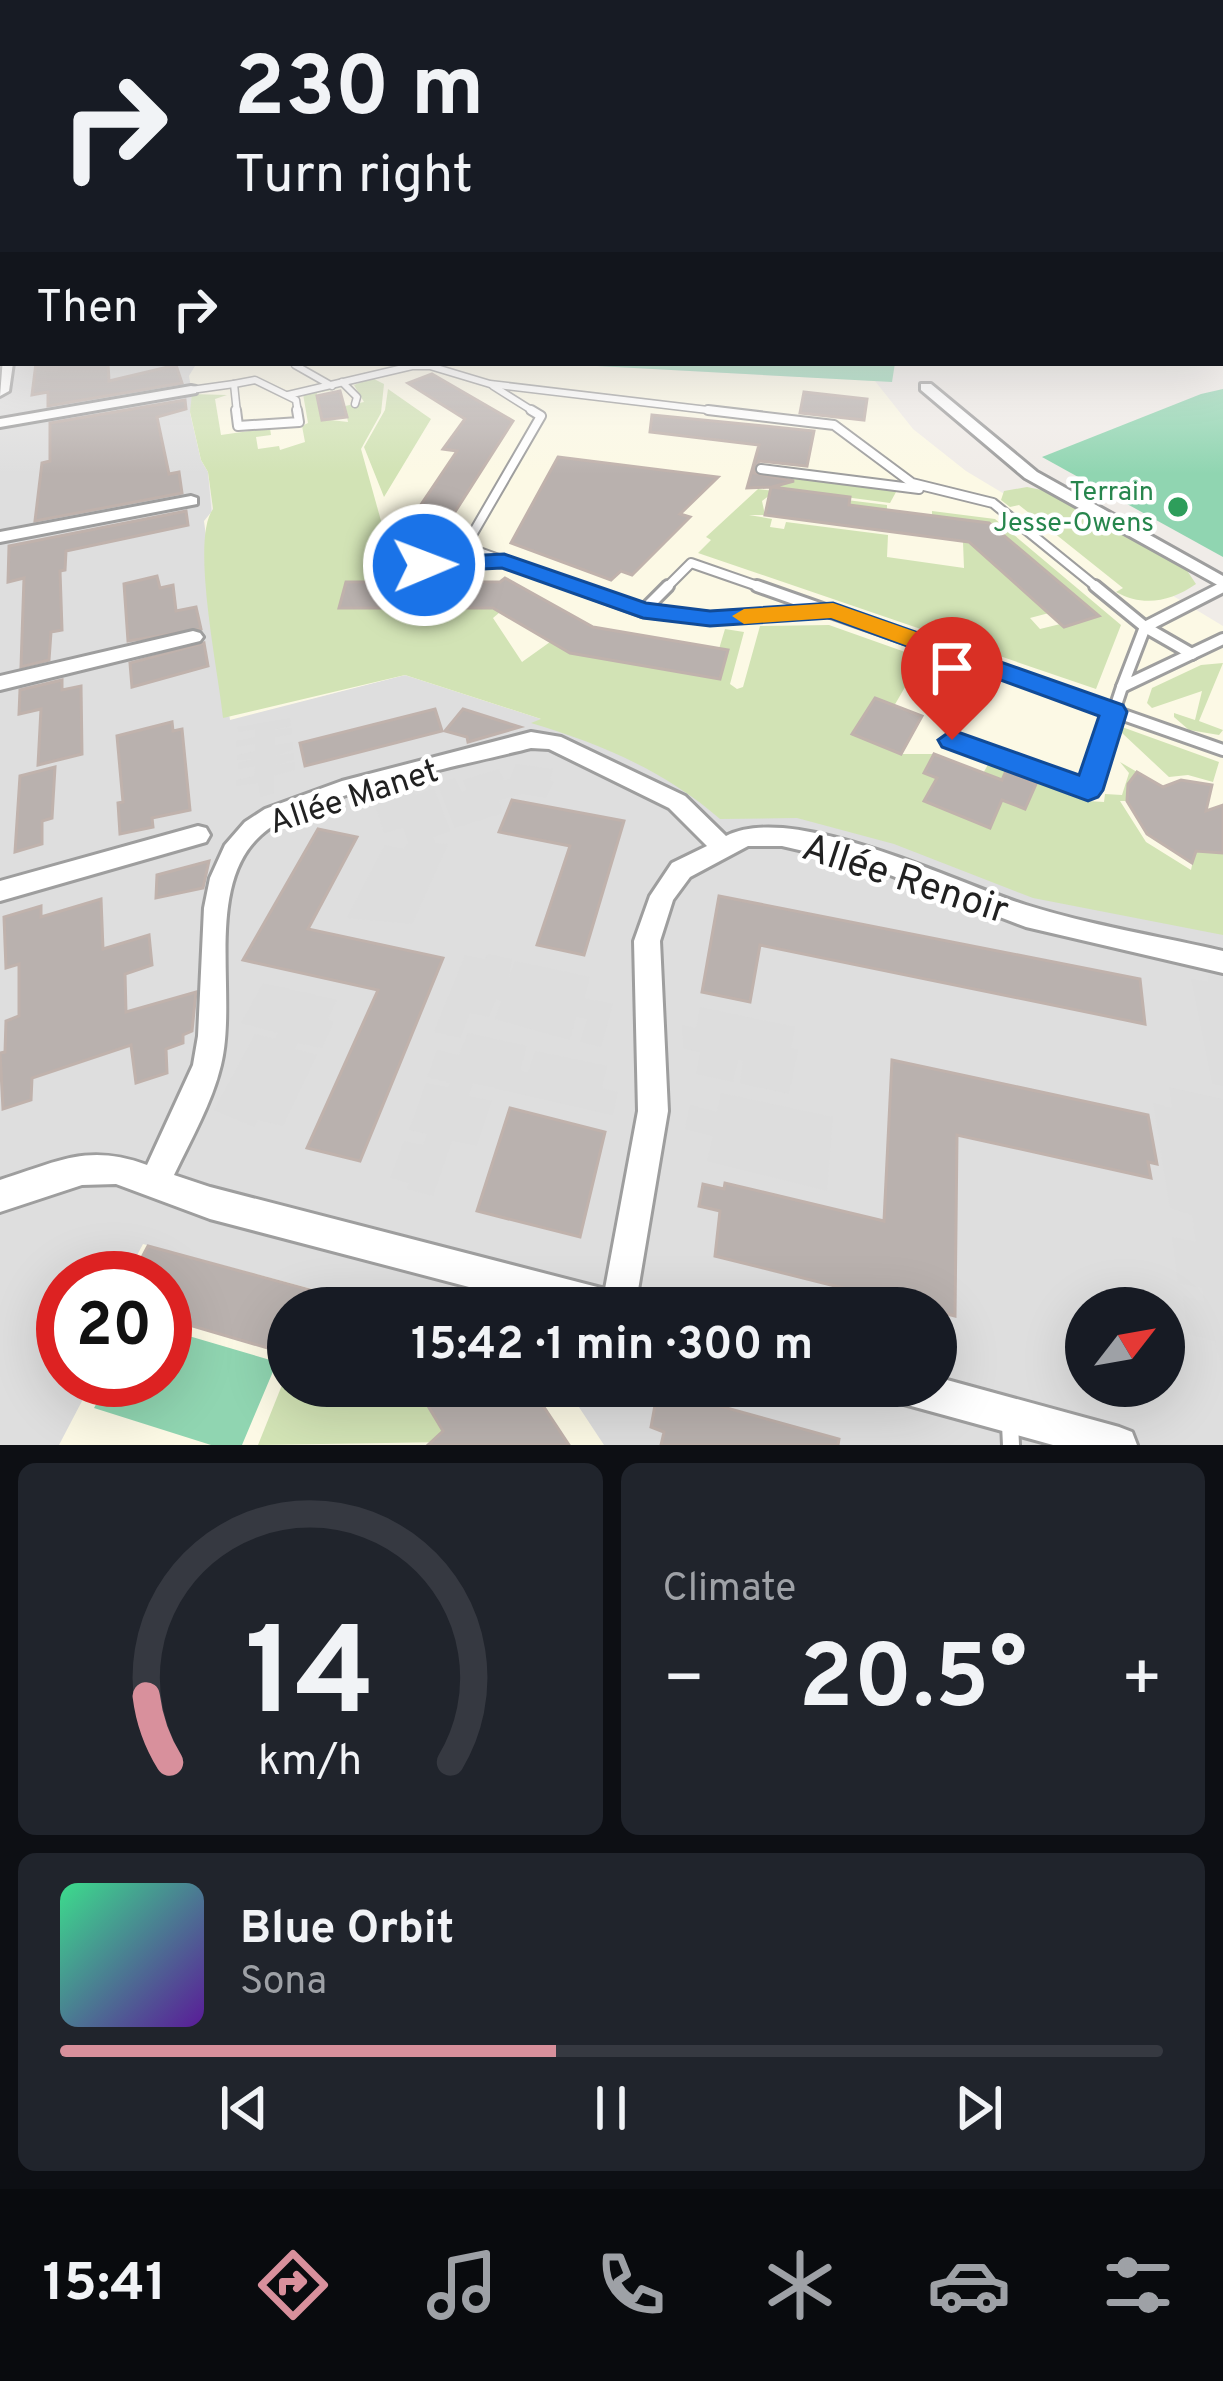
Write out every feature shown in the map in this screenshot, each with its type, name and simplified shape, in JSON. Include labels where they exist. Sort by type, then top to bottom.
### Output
[{"type":"street","points":[[926,387],[1031,475],[1223,585]]},
{"type":"street","points":[[0,423],[191,390]]},
{"type":"street","points":[[0,537],[191,501]]},
{"type":"street","points":[[0,682],[194,637]]},
{"type":"street","name":"Allée Manet","points":[[155,1182],[207,1064],[218,902],[230,852],[256,825],[335,794],[531,740],[553,742],[677,802],[722,846]]},
{"type":"street","points":[[0,891],[198,835]]},
{"type":"street","name":"Allée Renoir","points":[[619,1287],[653,1111],[647,941],[662,896],[681,870],[722,846],[745,838],[782,837],[838,848],[1026,916],[1223,962]]},
{"type":"street","points":[[0,1196],[82,1170],[116,1169],[210,1203],[534,1287]]},
{"type":"street","points":[[955,1407],[1011,1430],[1119,1445]]},
{"type":"lane","points":[[297,366],[332,386]]},
{"type":"lane","points":[[288,394],[430,366],[490,384],[825,423],[847,431],[905,479],[934,490]]},
{"type":"lane","points":[[191,390],[255,380],[296,400],[299,422],[248,429],[238,426],[234,384]]},
{"type":"lane","points":[[342,382],[357,397],[355,404]]},
{"type":"lane","points":[[490,384],[541,416]]},
{"type":"lane","points":[[556,392],[465,547],[643,610],[710,618],[833,610]]},
{"type":"lane","points":[[761,470],[934,490],[993,503],[1144,626],[1192,654]]},
{"type":"lane","points":[[390,566],[504,561]]},
{"type":"lane","points":[[643,610],[691,562],[1223,750]]},
{"type":"lane","points":[[952,740],[1088,790],[1144,626],[1223,585]]},
{"type":"lane","points":[[1122,687],[1223,639]]},
{"type":"shaded area","points":[[0,366],[195,366],[189,376],[194,403],[190,413],[208,472],[230,719],[405,675],[1044,882],[1223,910],[1223,1445],[0,1445]]},
{"type":"shaded area","points":[[195,366],[597,366],[875,381],[913,429],[966,471],[1223,626],[1223,910],[1044,882],[405,675],[230,720],[204,521],[213,510],[208,472],[190,412],[194,402],[189,376]]},
{"type":"shaded area","points":[[290,718],[291,726],[273,730],[292,728],[292,734],[275,737],[275,745],[293,742],[293,750],[274,756],[294,753],[294,760],[275,765],[295,762],[295,770],[273,776],[274,793],[260,797],[258,783],[236,786],[236,780],[254,776],[255,766],[238,769],[238,763],[255,759],[237,760],[237,755],[255,751],[255,744],[236,747],[236,741],[255,737],[255,729],[238,732],[237,727]]},
{"type":"shaded area","points":[[516,764],[553,769],[550,780],[554,782],[546,798],[522,794],[499,800],[503,813],[455,828],[437,783],[455,778],[462,792],[467,790],[463,780],[499,769],[504,780],[510,779]]},
{"type":"shaded area","points":[[434,789],[450,831],[433,837],[435,843],[448,844],[412,924],[347,918],[385,845],[404,849],[408,843],[403,828],[384,833],[375,804],[412,790],[415,795]]},
{"type":"shaded area","points":[[488,954],[512,959],[508,980],[515,961],[590,977],[584,998],[613,1004],[601,1047],[580,1042],[587,1019],[576,1017],[570,1040],[495,1019],[501,1001],[496,999],[489,1017],[470,1013],[460,1038],[434,1032],[465,955],[485,959]]},
{"type":"shaded area","points":[[1208,975],[1223,978],[1223,1086],[1212,1084],[1191,979],[1208,982]]},
{"type":"shaded area","points":[[263,983],[337,1000],[328,1019],[334,1022],[322,1048],[298,1043],[295,1049],[317,1055],[283,1126],[258,1120],[254,1127],[214,1110],[255,1034],[275,1039],[278,1033],[241,1023]]},
{"type":"shaded area","points":[[700,1007],[795,1027],[791,1048],[798,1050],[789,1094],[740,1083],[743,1061],[738,1060],[733,1082],[696,1074],[700,1052],[683,1048],[682,1025],[696,1028]]},
{"type":"shaded area","points":[[468,1033],[527,1046],[520,1070],[528,1073],[535,1051],[607,1066],[602,1088],[618,1092],[613,1115],[473,1083],[469,1096],[492,1101],[477,1146],[452,1141],[433,1196],[407,1189],[409,1183],[390,1178],[404,1141],[423,1145],[427,1134],[409,1130],[426,1083],[448,1087],[450,1083],[427,1077],[437,1050],[459,1055]]},
{"type":"shaded area","points":[[1169,1087],[1223,1099],[1223,1371],[1215,1341],[1188,1334],[1185,1297],[1204,1302],[1202,1288],[1178,1283],[1172,1237],[1196,1242],[1192,1215],[1170,1208],[1153,1103],[1172,1108]]},
{"type":"shaded area","points":[[721,1093],[833,1117],[827,1191],[707,1161],[713,1136],[685,1129],[690,1105],[717,1112]]},
{"type":"shaded area","points":[[143,1244],[169,1251],[139,1251]]},
{"type":"shaded area","points":[[192,1257],[304,1287],[267,1287],[267,1407],[579,1407],[604,1445],[59,1445],[79,1407],[192,1407]]},
{"type":"green space","points":[[596,366],[895,366],[892,382]]},
{"type":"green space","points":[[372,378],[384,384],[381,413],[361,449],[383,528],[448,550],[451,561],[385,561],[383,582],[347,583],[339,608],[493,608],[500,612],[493,618],[522,662],[550,642],[570,653],[719,679],[728,651],[719,649],[725,629],[744,632],[730,684],[737,689],[743,687],[760,626],[829,625],[922,658],[894,706],[853,734],[901,754],[934,754],[924,773],[937,778],[925,801],[990,828],[1002,800],[1025,809],[1036,784],[1007,772],[1000,785],[981,777],[990,761],[1088,801],[1104,802],[1105,794],[1122,795],[1129,773],[1120,762],[1137,772],[1127,801],[1120,801],[1146,842],[1191,870],[1196,847],[1223,853],[1223,935],[1033,898],[894,844],[797,818],[720,819],[631,761],[531,723],[541,719],[405,675],[223,718],[205,577],[204,549],[213,509],[208,472],[190,412],[192,394],[227,395],[215,399],[221,435],[270,428],[271,435],[256,437],[258,449],[279,446],[280,450],[305,442],[302,426],[308,423],[303,394],[340,388],[317,393],[322,419],[348,422],[345,406],[364,402],[354,385]]},
{"type":"green space","points":[[388,389],[431,419],[384,497],[364,447],[385,410]]},
{"type":"green space","name":"Terrain Jesse-Owens","points":[[1223,389],[1223,557],[1042,457],[1201,394]]},
{"type":"green space","points":[[761,474],[896,492],[890,503],[762,486]]},
{"type":"green space","points":[[1027,487],[1056,493],[1184,566],[1196,584],[1156,600],[1136,600],[1116,592],[1123,588],[1019,505],[1010,507],[1001,500],[1004,491]]},
{"type":"green space","points":[[758,489],[887,505],[887,510],[770,495],[762,501],[765,515],[749,515],[772,519],[770,527],[784,529],[786,522],[888,535],[887,557],[964,568],[963,542],[969,542],[1049,613],[1030,618],[1040,629],[1097,615],[989,523],[932,516],[932,511],[995,519],[1121,625],[1096,689],[698,553],[711,540],[706,537]]},
{"type":"green space","points":[[1223,663],[1199,721],[1223,730],[1219,735],[1189,730],[1174,717],[1174,713],[1195,720],[1202,691],[1152,708],[1147,703],[1152,688],[1201,665]]},
{"type":"green space","points":[[1122,727],[1219,762],[1213,782],[1188,775],[1169,777],[1122,733]]},
{"type":"green space","points":[[192,1337],[267,1359],[267,1386],[242,1445],[211,1445],[94,1408],[192,1407]]},
{"type":"green space","points":[[273,1407],[429,1407],[450,1442],[258,1445]]},
{"type":"building","points":[[36,366],[108,366],[109,381],[176,366],[182,383],[48,406],[48,392],[32,395]]},
{"type":"building","points":[[432,374],[513,421],[446,526],[410,521],[457,451],[443,449],[465,419],[408,383]]},
{"type":"building","points":[[340,391],[347,417],[322,420],[317,396]]},
{"type":"building","points":[[804,392],[867,399],[864,420],[800,413]]},
{"type":"building","points":[[185,400],[186,409],[157,417],[169,474],[179,472],[182,493],[35,521],[42,463],[50,461],[50,423]]},
{"type":"building","points":[[652,415],[814,431],[807,466],[759,461],[754,473],[794,481],[772,487],[850,497],[849,505],[989,523],[1099,616],[1064,627],[969,542],[765,515],[771,487],[747,488],[759,445],[650,432]]},
{"type":"building","points":[[558,457],[718,477],[680,514],[690,517],[632,575],[621,571],[611,580],[511,543]]},
{"type":"building","points":[[186,511],[188,525],[66,551],[65,570],[60,571],[62,630],[51,632],[49,660],[21,667],[24,578],[8,582],[9,546]]},
{"type":"building","points":[[157,576],[160,588],[173,585],[176,611],[196,607],[201,629],[128,641],[124,584]]},
{"type":"building","points":[[505,578],[593,627],[728,650],[720,679],[570,653],[493,608],[339,608],[346,582],[500,582]]},
{"type":"building","points":[[204,643],[208,666],[132,687],[130,663]]},
{"type":"building","points":[[62,680],[62,690],[81,686],[82,754],[38,765],[41,709],[19,714],[20,690]]},
{"type":"building","points":[[875,698],[922,716],[901,754],[852,734]]},
{"type":"building","points":[[435,709],[442,731],[305,766],[300,743]]},
{"type":"building","points":[[463,709],[520,727],[468,742],[467,737],[445,731]]},
{"type":"building","points":[[172,722],[173,731],[182,729],[190,810],[152,818],[153,827],[120,834],[118,803],[123,802],[117,736]]},
{"type":"building","points":[[934,754],[1002,780],[1006,771],[1036,784],[1025,809],[1002,800],[990,828],[924,801],[937,778],[924,773]]},
{"type":"building","points":[[55,767],[52,818],[42,821],[42,844],[15,852],[20,776]]},
{"type":"building","points":[[1137,772],[1163,787],[1181,780],[1212,785],[1206,811],[1223,805],[1223,853],[1196,851],[1192,863],[1147,834],[1127,801],[1128,784]]},
{"type":"building","points":[[512,800],[624,821],[584,955],[537,945],[570,846],[499,832]]},
{"type":"building","points":[[318,829],[357,837],[308,929],[443,958],[360,1161],[307,1148],[378,990],[243,960]]},
{"type":"building","points":[[209,861],[203,888],[156,898],[157,875]]},
{"type":"building","points":[[719,896],[1140,979],[1145,1024],[760,945],[750,1002],[702,992]]},
{"type":"building","points":[[101,899],[103,949],[149,935],[152,965],[125,974],[126,1012],[196,992],[192,1031],[183,1035],[183,1043],[166,1049],[167,1073],[136,1083],[131,1045],[32,1078],[31,1100],[3,1109],[0,1053],[5,1052],[6,1021],[19,1016],[19,964],[6,968],[4,917],[41,906],[41,917]]},
{"type":"building","points":[[892,1060],[1148,1115],[1157,1164],[1148,1162],[1151,1178],[957,1135],[955,1287],[839,1287],[715,1256],[720,1211],[699,1206],[703,1184],[724,1189],[725,1183],[884,1221]]},
{"type":"building","points":[[510,1108],[605,1132],[580,1237],[477,1211]]},
{"type":"building","points":[[192,1258],[299,1287],[267,1287],[267,1348],[192,1326]]},
{"type":"building","points":[[429,1407],[544,1407],[569,1445],[428,1445],[443,1431]]},
{"type":"building","points":[[655,1407],[723,1407],[839,1439],[838,1445],[661,1445],[664,1432],[651,1427]]},
{"type":"slow traffic","points":[[744,616],[833,610],[927,645]]},
{"type":"place","name":"Terrain Jesse-Owens","points":[[1178,507]]},
{"type":"route","points":[[424,565],[504,561],[643,610],[710,618],[833,610],[1114,712],[1088,790],[952,740]]}]
